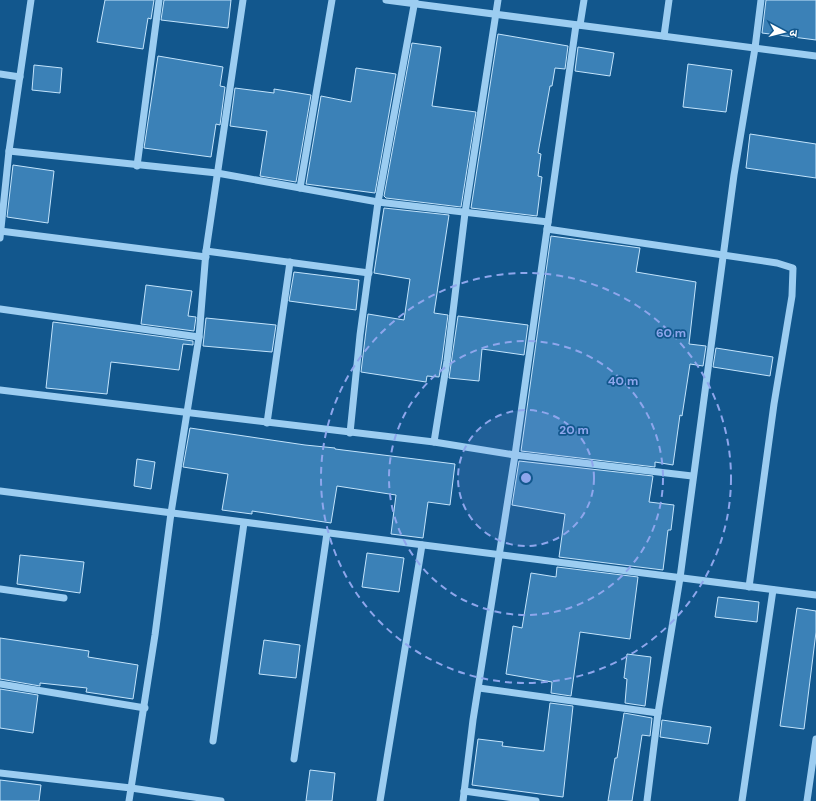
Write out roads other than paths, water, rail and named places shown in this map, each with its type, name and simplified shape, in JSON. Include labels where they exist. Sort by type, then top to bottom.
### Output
[{"type":"street","points":[[31,0],[9,151],[0,233],[290,262],[369,273]]},
{"type":"street","points":[[137,166],[159,0]]},
{"type":"street","points":[[129,801],[145,708],[171,513],[199,337],[206,254],[243,0]]},
{"type":"street","points":[[300,188],[332,0]]},
{"type":"street","points":[[386,0],[414,2],[816,56]]},
{"type":"street","points":[[434,442],[447,361],[465,213],[498,0]]},
{"type":"street","points":[[463,801],[515,455],[547,226],[578,25],[584,0]]},
{"type":"street","points":[[664,36],[669,0]]},
{"type":"street","points":[[647,801],[658,713],[680,578],[692,476],[734,175],[755,48],[761,0]]},
{"type":"street","points":[[350,433],[378,202],[414,2]]},
{"type":"street","points":[[0,74],[20,77]]},
{"type":"street","points":[[9,151],[217,174],[378,202],[465,213],[786,265],[793,268],[794,275],[792,296],[774,404],[749,587]]},
{"type":"street","points":[[0,160],[8,161]]},
{"type":"street","points":[[267,423],[290,262]]},
{"type":"street","points":[[0,309],[199,337]]},
{"type":"street","points":[[0,390],[434,442],[515,455],[692,476]]},
{"type":"street","points":[[0,491],[327,534],[500,554],[816,595]]},
{"type":"street","points":[[213,742],[244,523]]},
{"type":"street","points":[[294,759],[327,534]]},
{"type":"street","points":[[380,801],[422,545]]},
{"type":"street","points":[[0,589],[64,598]]},
{"type":"street","points":[[742,801],[773,590]]},
{"type":"street","points":[[0,684],[145,708]]},
{"type":"street","points":[[479,688],[658,713]]},
{"type":"street","points":[[807,801],[816,739]]},
{"type":"street","points":[[0,773],[131,788],[221,801]]},
{"type":"street","points":[[464,791],[536,801]]}]
